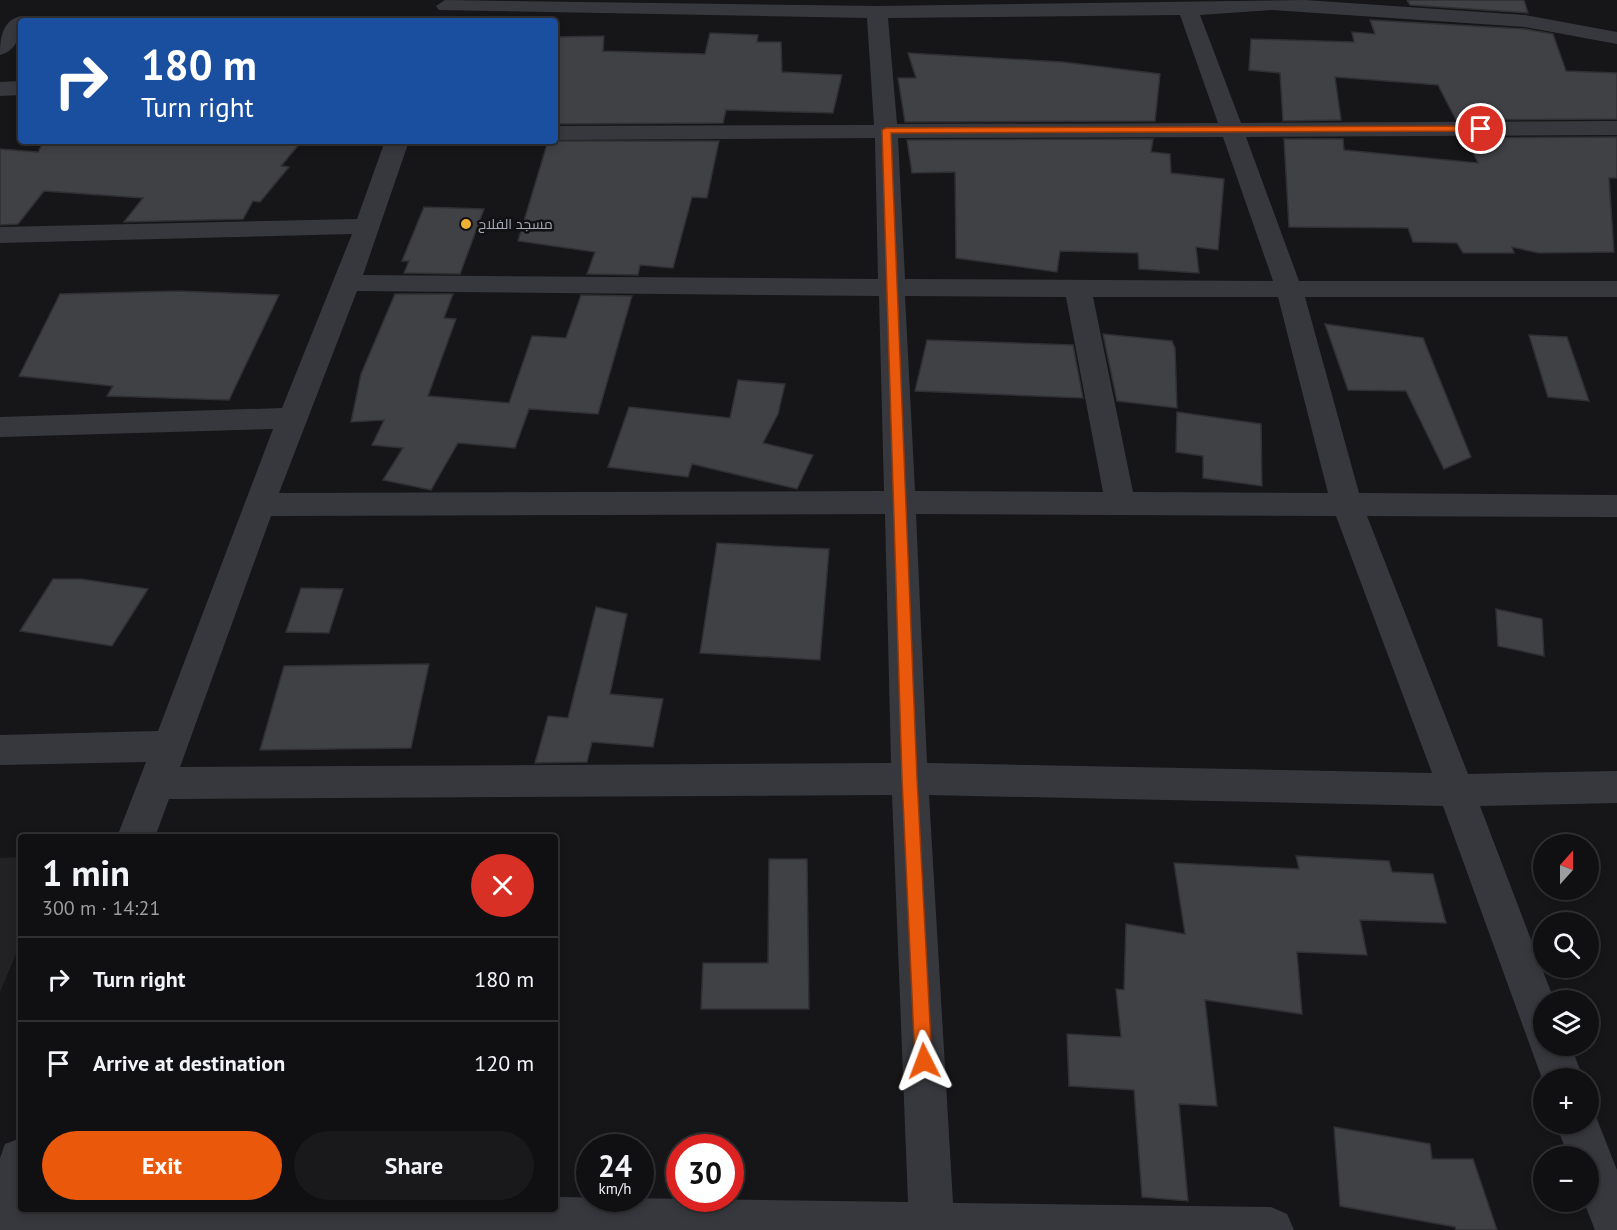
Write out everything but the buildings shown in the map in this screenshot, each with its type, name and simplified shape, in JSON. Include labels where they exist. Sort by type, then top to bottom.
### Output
[{"type":"street","points":[[445,9],[877,12],[1188,9],[1272,4],[1526,21],[1617,38]]},
{"type":"street","points":[[1188,9],[1289,288],[1347,505],[1533,998]]},
{"type":"street","points":[[877,12],[886,130],[910,778],[932,1228]]},
{"type":"street","points":[[0,49],[18,26]]},
{"type":"street","points":[[0,89],[18,88]]},
{"type":"street","points":[[558,133],[1617,128]]},
{"type":"street","points":[[137,834],[292,418],[347,283],[396,144]]},
{"type":"street","points":[[0,235],[367,226]]},
{"type":"street","points":[[347,283],[1078,289],[1617,289]]},
{"type":"street","points":[[1078,289],[1120,503]]},
{"type":"street","points":[[0,427],[292,418]]},
{"type":"street","points":[[260,505],[901,502],[1617,506]]},
{"type":"street","points":[[0,750],[169,746]]},
{"type":"street","points":[[156,783],[910,778],[1456,790],[1617,787]]},
{"type":"street","points":[[1582,1134],[1617,1229]]},
{"type":"street","points":[[18,1169],[2,1215],[932,1228],[1271,1230]]},
{"type":"shaded area","points":[[18,857],[18,949],[0,992],[0,858]]},
{"type":"place","name":"مسجد الفلاح","points":[[466,224]]},
{"type":"route","points":[[924,1061],[910,778],[886,130],[1481,129]]}]
